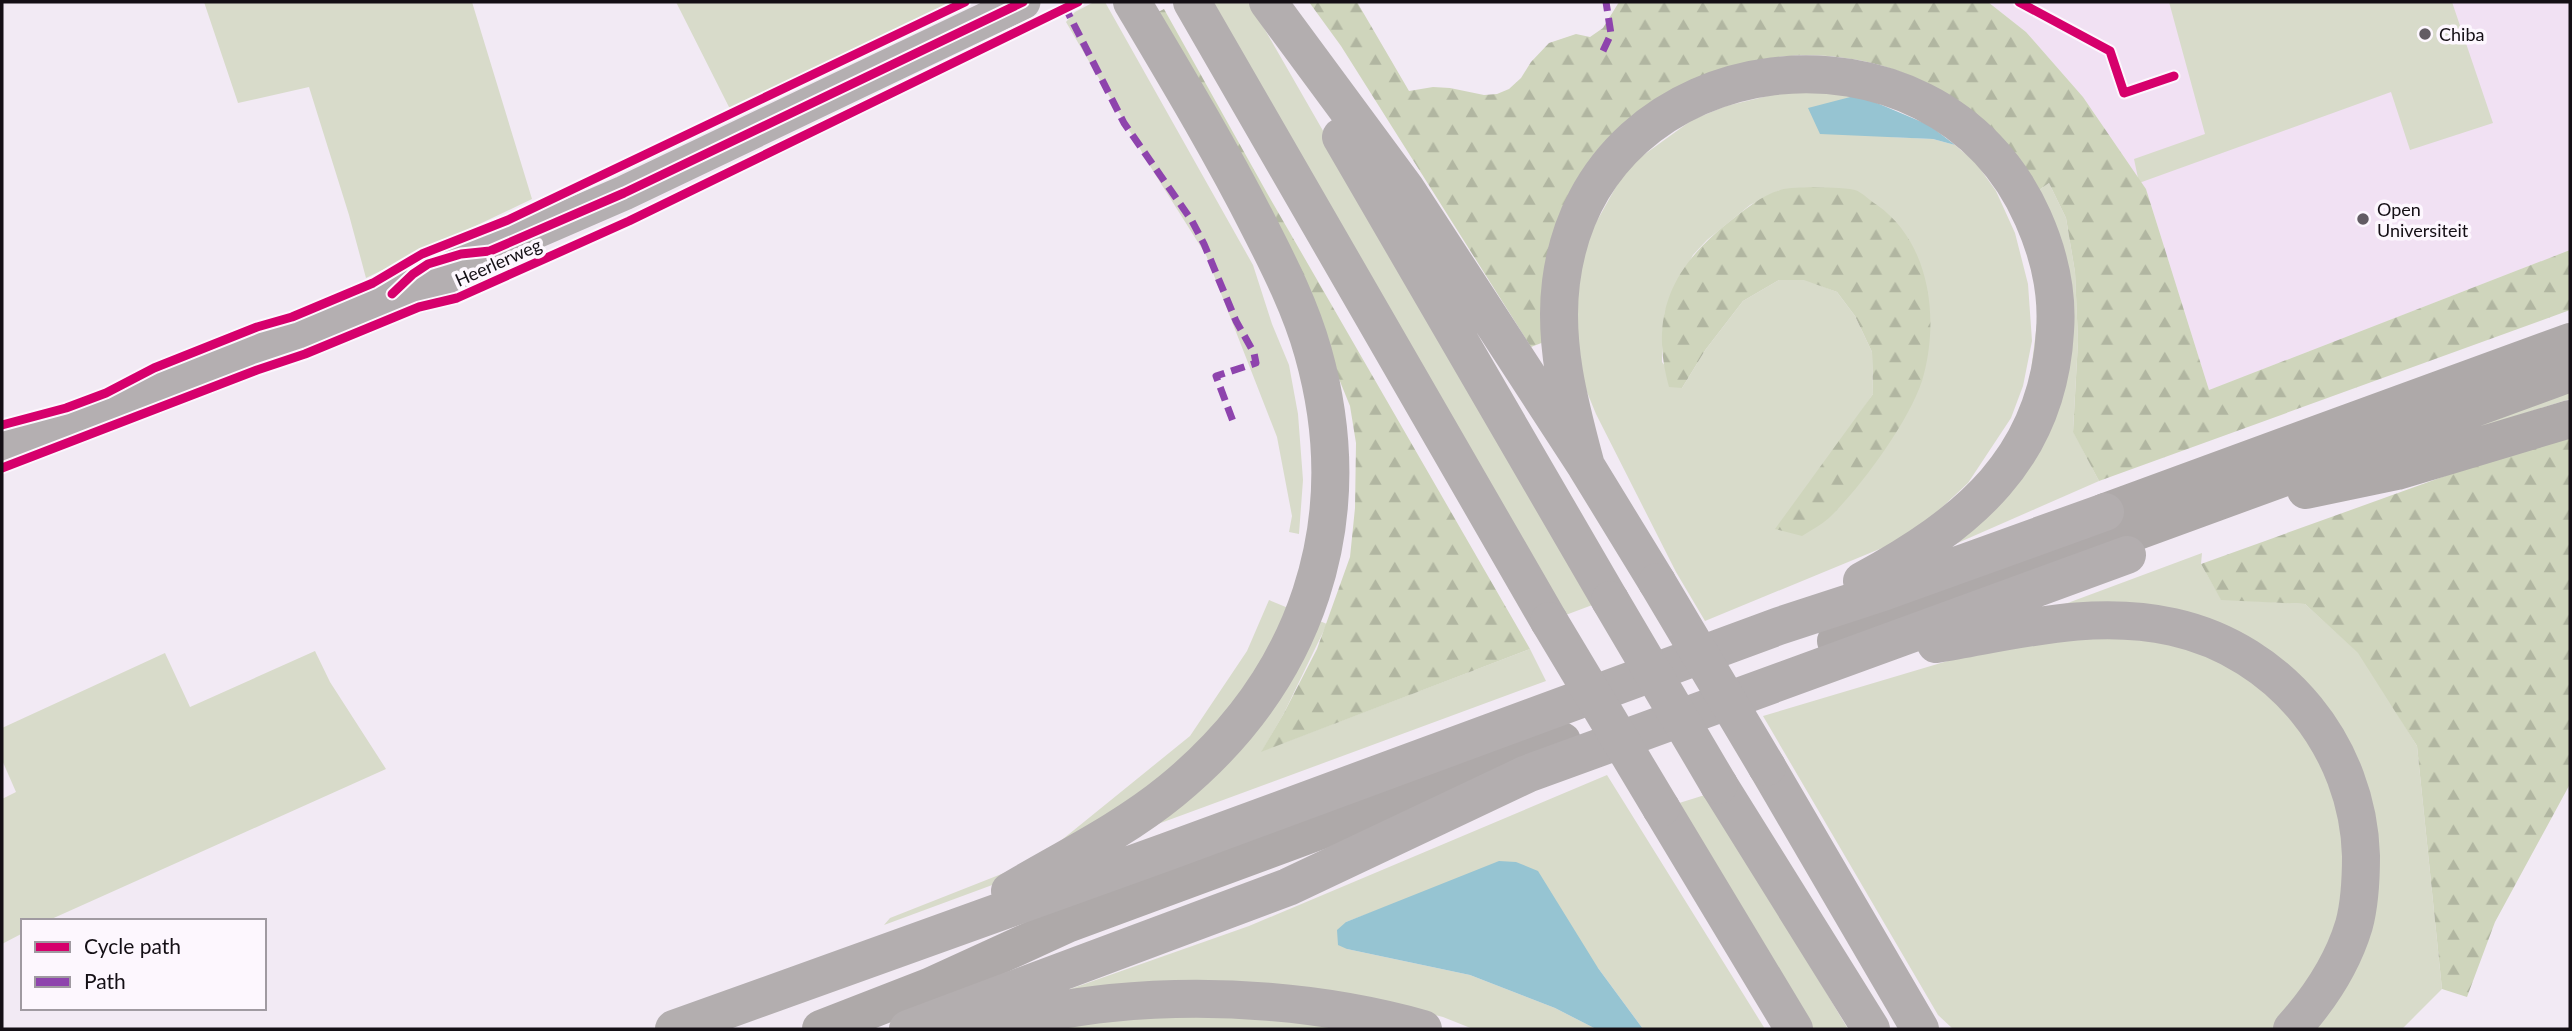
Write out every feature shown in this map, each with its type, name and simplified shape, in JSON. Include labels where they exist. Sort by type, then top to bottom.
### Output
[{"type":"highway","points":[[1192,2],[1549,621],[1794,1029]]},
{"type":"highway","points":[[1266,2],[1406,189],[1586,466],[1920,1029]]},
{"type":"highway","points":[[1266,2],[1610,600],[1719,785],[1871,1029]]},
{"type":"highway","points":[[931,938],[1111,833],[1169,793],[1215,752],[1252,708],[1280,666],[1302,620],[1321,566],[1330,510],[1331,477],[1329,442],[1313,351],[1294,299],[1243,195],[1134,6]]},
{"type":"highway","points":[[1586,466],[1563,370],[1559,303],[1565,260],[1570,239],[1590,194],[1619,154],[1650,125],[1693,96],[1737,79],[1766,73],[1823,70],[1887,82],[1922,97],[1976,135],[1993,153],[2020,191],[2038,230],[2052,275],[2055,298],[2054,346],[2051,371],[2037,420],[2025,443],[1994,485],[1931,540],[1779,626]]},
{"type":"highway","points":[[674,1029],[931,938],[1779,626],[1883,592],[2105,512]]},
{"type":"highway","points":[[908,1029],[1288,887],[1527,774],[2127,555]]},
{"type":"highway","points":[[1848,657],[2067,621],[2107,619],[2154,623],[2197,634],[2244,654],[2283,684],[2324,733],[2344,771],[2358,818],[2361,860],[2359,898],[2345,948],[2327,985],[2292,1029]]},
{"type":"highway","points":[[1878,957],[1950,1029]]},
{"type":"highway","points":[[962,1029],[1077,1007],[1184,999],[1289,1005],[1359,1015],[1423,1029]]},
{"type":"main road","points":[[2105,512],[2570,342]]},
{"type":"main road","points":[[2127,555],[2306,490],[2519,404],[2570,375]]},
{"type":"main road","points":[[821,1029],[929,987],[1079,919],[2114,538],[2570,375]]},
{"type":"main road","points":[[2306,490],[2397,471],[2570,419]]},
{"type":"street","name":"Heerlerweg","points":[[2,450],[133,400],[392,294],[428,264],[461,254],[490,251],[624,193],[1023,2]]},
{"type":"shaded area","name":"Open Universiteit","points":[[1988,2],[2570,2],[2570,250],[2209,390],[2146,189],[2083,97],[2026,32]]},
{"type":"green space","points":[[204,2],[472,2],[532,199],[366,278],[309,87],[238,103]]},
{"type":"green space","points":[[676,2],[961,2],[731,111]]},
{"type":"green space","points":[[1094,2],[1105,2],[1253,265],[1272,324],[1289,365],[1298,414],[1303,480],[1299,534],[1289,532],[1292,516],[1277,437],[1206,255],[1153,171],[1066,22],[1075,12]]},
{"type":"green space","points":[[1206,2],[1249,2],[1595,604],[1563,616]]},
{"type":"green space","points":[[1309,2],[1357,2],[1409,91],[1433,87],[1484,95],[1509,89],[1549,43],[1576,34],[1590,37],[1603,28],[1619,2],[1988,2],[2026,32],[2083,97],[2146,189],[2209,390],[2570,250],[2570,310],[2099,481],[2073,432],[2078,341],[2075,272],[2066,218],[2049,183],[2039,190],[2010,148],[1974,113],[1931,85],[1884,66],[1835,57],[1784,56],[1735,66],[1688,87],[1638,117],[1544,342],[1531,347],[1341,46]]},
{"type":"green space","points":[[2169,2],[2452,2],[2493,123],[2410,150],[2391,92],[2139,183],[2134,159],[2205,134]]},
{"type":"green space","points":[[1164,9],[1530,649],[1261,752],[1317,649],[1350,557],[1355,508],[1356,443],[1350,406],[1298,278],[1154,14]]},
{"type":"green space","points":[[1793,90],[1858,95],[1891,137],[1933,139],[1955,145],[1976,163],[1996,191],[2015,233],[2028,284],[2032,341],[2023,386],[2011,418],[1968,483],[1936,513],[1899,541],[1705,621],[1676,572],[1596,414],[1582,380],[1577,352],[1576,288],[1588,237],[1627,167],[1692,120],[1726,106]],"holes":[[[1780,190],[1921,382],[1856,419],[1873,394],[1872,352],[1855,316],[1837,292],[1804,279],[1779,280],[1743,301],[1706,349],[1682,388],[1662,362],[1665,311],[1693,255],[1707,240],[1750,205]]]},
{"type":"green space","points":[[2049,183],[2066,218],[2075,272],[2078,341],[2073,431],[2099,481],[1928,556],[2019,465],[2051,213],[2039,190]]},
{"type":"green space","points":[[1812,187],[1858,191],[1895,221],[1920,262],[1930,309],[1930,334],[1922,381],[1895,435],[1842,505],[1826,521],[1802,536],[1775,529],[1873,394],[1872,352],[1855,316],[1837,292],[1804,280],[1779,280],[1743,301],[1706,349],[1682,388],[1669,387],[1663,361],[1662,337],[1670,294],[1680,275],[1709,239],[1766,196],[1784,189]]},
{"type":"green space","points":[[2570,390],[2570,399],[2465,432]]},
{"type":"green space","points":[[2570,431],[2570,784],[2495,922],[2467,997],[2442,989],[2417,746],[2358,653],[2305,604],[2221,600],[2201,564]]},
{"type":"green space","points":[[2202,553],[2201,564],[2221,599],[2305,604],[2362,656],[2417,746],[2442,989],[2402,1029],[1953,1029],[1938,1015],[1763,716],[1971,654],[2065,604]]},
{"type":"green space","points":[[1269,600],[1327,624],[1284,713],[1262,751],[1530,649],[1546,681],[884,925],[890,918],[1037,860],[1190,736],[1247,651]]},
{"type":"green space","points":[[315,651],[330,682],[386,769],[51,919],[21,919],[21,934],[2,944],[2,799],[16,792],[2,760],[2,728],[165,653],[190,707]]},
{"type":"green space","points":[[1607,775],[1765,1029],[1643,1029],[1598,968],[1391,905],[1346,922],[1347,949],[1470,975],[1555,1008],[1596,1029],[1473,1029],[1443,1017],[1388,1003],[1039,1000],[1249,926]]},
{"type":"green space","points":[[1708,794],[1848,1029],[1813,1029],[1676,804]]},
{"type":"green space","points":[[1258,1016],[1361,1029],[1033,1029],[1113,1017]]},
{"type":"water","points":[[1858,95],[1929,125],[1955,145],[1933,139],[1820,134],[1808,108]]},
{"type":"water","points":[[1499,861],[1516,862],[1538,871],[1598,968],[1643,1029],[1596,1029],[1555,1008],[1470,975],[1338,945],[1337,930],[1346,922]]},
{"type":"marked path","points":[[1603,51],[1611,34],[1606,2]]},
{"type":"marked path","points":[[1064,5],[1124,123],[1192,221],[1236,321],[1254,353],[1256,363],[1216,376],[1234,424]]},
{"type":"cycle path","points":[[2,425],[66,408],[106,393],[154,368],[257,327],[292,317],[373,283],[422,254],[508,220],[965,2]]},
{"type":"cycle path","points":[[392,294],[428,264],[461,254],[490,251],[624,193],[1023,2]]},
{"type":"cycle path","points":[[2,468],[305,354],[419,307],[457,298],[629,221],[1078,2]]},
{"type":"cycle path","points":[[2019,2],[2110,51],[2124,93],[2174,76]]},
{"type":"place","name":"Chiba","points":[[2425,34]]},
{"type":"place","name":"Open Universiteit","points":[[2363,219]]}]
